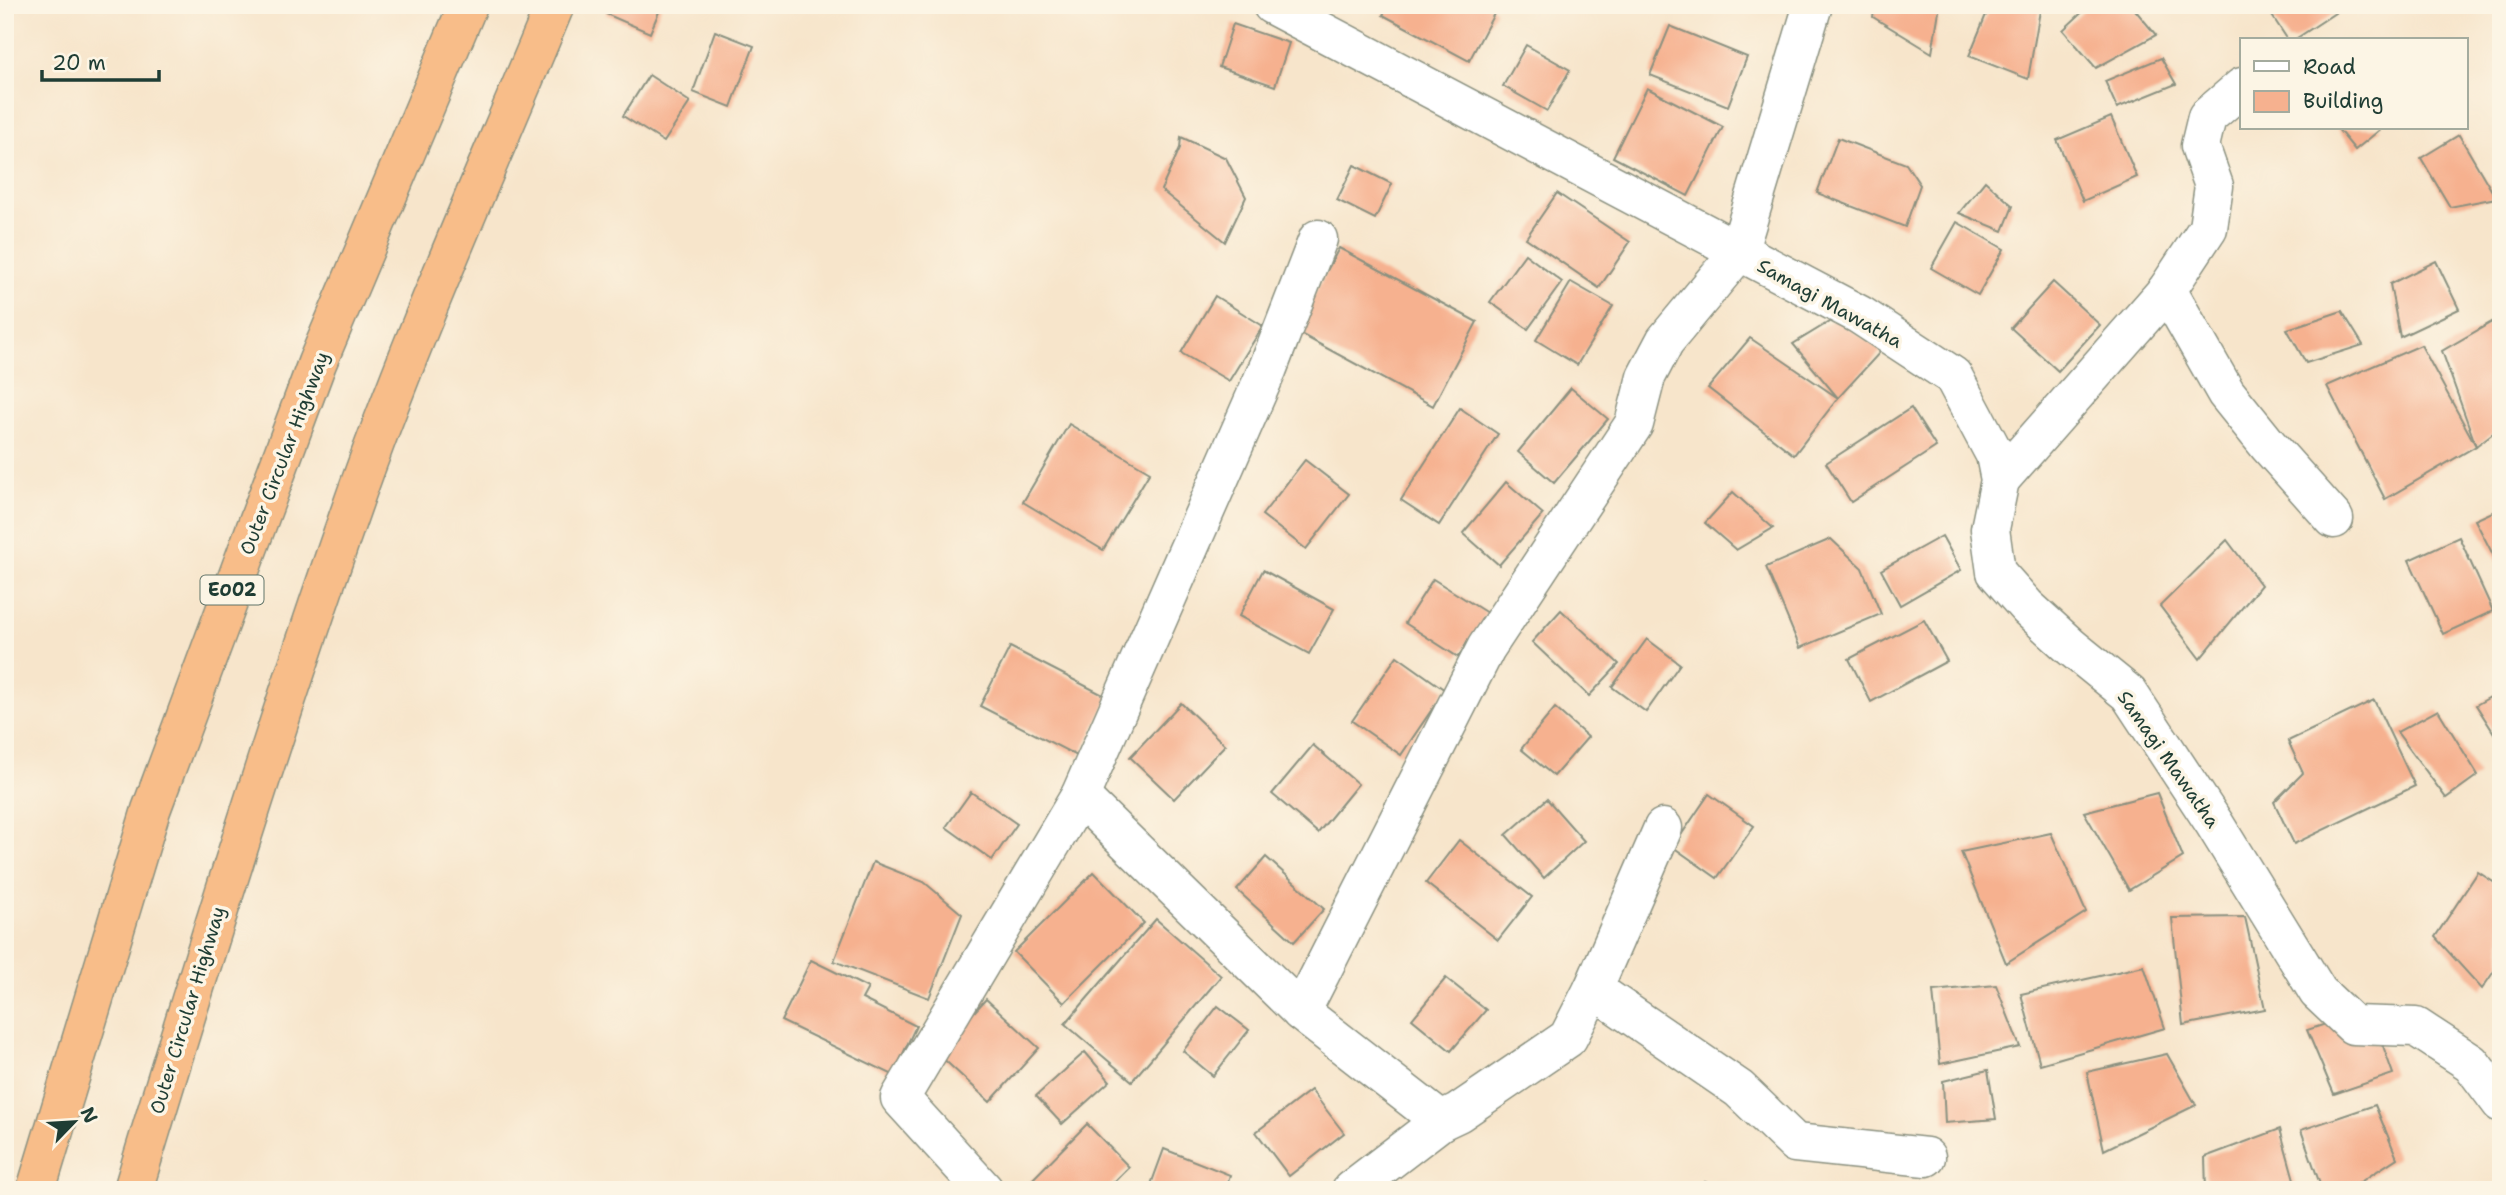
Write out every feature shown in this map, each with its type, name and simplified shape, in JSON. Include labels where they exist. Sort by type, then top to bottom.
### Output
[{"type":"highway","name":"Outer Circular Highway","points":[[36,1190],[150,810],[317,363],[468,5]]},
{"type":"highway","name":"Outer Circular Highway","points":[[133,1190],[218,908],[349,514],[394,394],[555,5]]},
{"type":"street","name":"Samagi Mawatha","points":[[1272,5],[1860,315],[1953,376],[1995,455],[2000,480],[1990,529],[1996,572],[2071,648],[2129,694],[2214,823],[2318,992],[2353,1025],[2416,1027],[2471,1063],[2501,1103]]},
{"type":"street","points":[[1301,1012],[1486,648],[1634,424],[1646,377],[1665,341],[1738,253],[1813,5]]},
{"type":"street","points":[[2000,480],[2166,290],[2208,228],[2214,186],[2200,146],[2207,117],[2240,89]]},
{"type":"street","points":[[984,1190],[900,1098],[1080,796],[1268,368],[1318,239]]},
{"type":"street","points":[[2166,290],[2226,393],[2334,519]]},
{"type":"street","points":[[1080,796],[1301,1012],[1441,1121]]},
{"type":"street","points":[[1351,1190],[1441,1121],[1458,1113],[1568,1038],[1593,989],[1663,828]]},
{"type":"street","points":[[1593,989],[1739,1089],[1794,1143],[1926,1157]]},
{"type":"building","points":[[609,5],[661,7],[650,33],[606,14]]},
{"type":"building","points":[[1388,5],[1487,5],[1496,10],[1469,61],[1383,15]]},
{"type":"building","points":[[1875,5],[1940,5],[1932,53],[1873,17]]},
{"type":"building","points":[[1990,5],[2041,5],[2028,79],[1969,56]]},
{"type":"building","points":[[2090,5],[2131,5],[2156,35],[2096,68],[2063,30]]},
{"type":"building","points":[[2265,5],[2347,5],[2297,38],[2287,38]]},
{"type":"building","points":[[1233,24],[1289,43],[1275,86],[1219,67]]},
{"type":"building","points":[[1670,26],[1747,57],[1728,106],[1650,75]]},
{"type":"building","points":[[715,31],[754,46],[731,107],[693,92]]},
{"type":"building","points":[[1526,45],[1570,70],[1547,111],[1503,86]]},
{"type":"building","points":[[2161,58],[2176,84],[2117,108],[2105,81]]},
{"type":"building","points":[[649,75],[690,102],[664,142],[623,116]]},
{"type":"building","points":[[1647,88],[1723,127],[1688,196],[1613,157]]},
{"type":"building","points":[[2111,117],[2137,177],[2083,201],[2057,140]]},
{"type":"building","points":[[2339,130],[2380,130],[2355,150]]},
{"type":"building","points":[[2459,135],[2496,198],[2450,207],[2421,158]]},
{"type":"building","points":[[1181,137],[1226,158],[1246,197],[1225,242],[1161,190],[1180,148]]},
{"type":"building","points":[[1838,138],[1906,164],[1920,185],[1905,227],[1817,193]]},
{"type":"building","points":[[1354,165],[1392,184],[1375,219],[1337,200]]},
{"type":"building","points":[[1985,181],[2013,206],[2003,231],[1959,213]]},
{"type":"building","points":[[1557,193],[1630,242],[1599,288],[1526,238]]},
{"type":"building","points":[[1957,222],[2004,249],[1978,295],[1931,268]]},
{"type":"building","points":[[1339,248],[1477,322],[1433,406],[1295,331]]},
{"type":"building","points":[[1525,254],[1562,282],[1528,329],[1490,302]]},
{"type":"building","points":[[2436,261],[2459,309],[2400,337],[2390,284]]},
{"type":"building","points":[[1571,282],[1613,306],[1577,365],[1536,340]]},
{"type":"building","points":[[2053,282],[2100,325],[2058,371],[2011,328]]},
{"type":"building","points":[[1215,296],[1263,326],[1229,381],[1181,353]]},
{"type":"building","points":[[2342,311],[2363,345],[2306,363],[2287,329]]},
{"type":"building","points":[[1834,319],[1882,350],[1838,398],[1793,344]]},
{"type":"building","points":[[2492,322],[2501,341],[2501,427],[2476,446],[2442,351]]},
{"type":"building","points":[[1750,338],[1838,398],[1794,455],[1708,388]]},
{"type":"building","points":[[2421,345],[2476,446],[2385,499],[2327,386]]},
{"type":"building","points":[[1571,388],[1608,419],[1554,483],[1518,452]]},
{"type":"building","points":[[1460,408],[1498,434],[1439,525],[1401,500]]},
{"type":"building","points":[[1911,408],[1936,447],[1851,502],[1826,463]]},
{"type":"building","points":[[1069,424],[1150,472],[1103,550],[1023,502]]},
{"type":"building","points":[[1305,460],[1349,494],[1306,549],[1262,515]]},
{"type":"building","points":[[1506,482],[1543,514],[1499,565],[1463,533]]},
{"type":"building","points":[[1733,492],[1773,528],[1736,550],[1705,523]]},
{"type":"building","points":[[2501,508],[2501,570],[2475,520]]},
{"type":"building","points":[[1942,536],[1961,570],[1900,605],[1881,570]]},
{"type":"building","points":[[2459,537],[2493,611],[2443,634],[2409,560]]},
{"type":"building","points":[[1831,539],[1862,568],[1881,614],[1800,648],[1766,567]]},
{"type":"building","points":[[2227,540],[2261,585],[2200,659],[2160,606]]},
{"type":"building","points":[[1263,570],[1334,609],[1309,654],[1239,616]]},
{"type":"building","points":[[1433,579],[1487,613],[1458,657],[1405,623]]},
{"type":"building","points":[[1561,610],[1619,664],[1589,696],[1532,642]]},
{"type":"building","points":[[1924,620],[1947,661],[1871,702],[1849,659]]},
{"type":"building","points":[[1647,639],[1680,664],[1646,712],[1612,687]]},
{"type":"building","points":[[1010,647],[1109,698],[1079,757],[980,706]]},
{"type":"building","points":[[1397,656],[1445,690],[1401,755],[1352,721]]},
{"type":"building","points":[[2501,691],[2501,744],[2476,705]]},
{"type":"building","points":[[2374,700],[2415,786],[2294,844],[2274,802],[2303,773],[2288,741]]},
{"type":"building","points":[[1181,703],[1225,745],[1174,799],[1130,757]]},
{"type":"building","points":[[1555,708],[1588,737],[1554,776],[1521,749]]},
{"type":"building","points":[[2438,710],[2478,775],[2446,798],[2397,732]]},
{"type":"building","points":[[1313,745],[1358,784],[1318,833],[1272,794]]},
{"type":"building","points":[[971,792],[1017,824],[992,860],[946,827]]},
{"type":"building","points":[[2157,793],[2183,857],[2129,890],[2084,812]]},
{"type":"building","points":[[1709,794],[1754,826],[1717,878],[1673,847]]},
{"type":"building","points":[[1547,799],[1584,841],[1544,878],[1506,835]]},
{"type":"building","points":[[2051,833],[2086,912],[2006,963],[1961,852]]},
{"type":"building","points":[[1459,840],[1532,897],[1498,940],[1426,883]]},
{"type":"building","points":[[1266,857],[1324,909],[1294,942],[1237,890]]},
{"type":"building","points":[[873,862],[924,882],[962,914],[929,998],[834,961]]},
{"type":"building","points":[[1094,872],[1144,923],[1064,1003],[1014,952]]},
{"type":"building","points":[[2478,872],[2501,887],[2501,961],[2482,989],[2435,937]]},
{"type":"building","points":[[2245,917],[2265,1009],[2183,1025],[2172,918]]},
{"type":"building","points":[[1156,919],[1221,976],[1132,1081],[1065,1024]]},
{"type":"building","points":[[811,960],[868,988],[862,999],[916,1026],[893,1075],[781,1021]]},
{"type":"building","points":[[2144,966],[2165,1028],[2040,1064],[2021,994]]},
{"type":"building","points":[[1446,978],[1486,1010],[1451,1051],[1412,1019]]},
{"type":"building","points":[[1996,985],[2020,1047],[1940,1064],[1933,991]]},
{"type":"building","points":[[986,999],[1039,1048],[990,1102],[937,1053]]},
{"type":"building","points":[[1218,1006],[1249,1030],[1213,1076],[1183,1051]]},
{"type":"building","points":[[2329,1023],[2383,1046],[2393,1074],[2334,1094],[2307,1030]]},
{"type":"building","points":[[1085,1052],[1110,1081],[1062,1124],[1036,1096]]},
{"type":"building","points":[[2167,1054],[2196,1105],[2104,1150],[2087,1072]]},
{"type":"building","points":[[1988,1070],[1996,1119],[1945,1123],[1943,1081]]},
{"type":"building","points":[[1311,1090],[1344,1133],[1289,1176],[1256,1132]]},
{"type":"building","points":[[2375,1105],[2397,1158],[2348,1190],[2322,1190],[2301,1130]]},
{"type":"building","points":[[1087,1124],[1129,1167],[1106,1190],[1022,1190]]},
{"type":"building","points":[[2280,1129],[2295,1183],[2271,1190],[2206,1190],[2205,1157]]},
{"type":"building","points":[[1164,1149],[1230,1175],[1225,1190],[1149,1190]]},
{"type":"building","points":[[1705,1182],[1746,1188],[1704,1190]]}]
